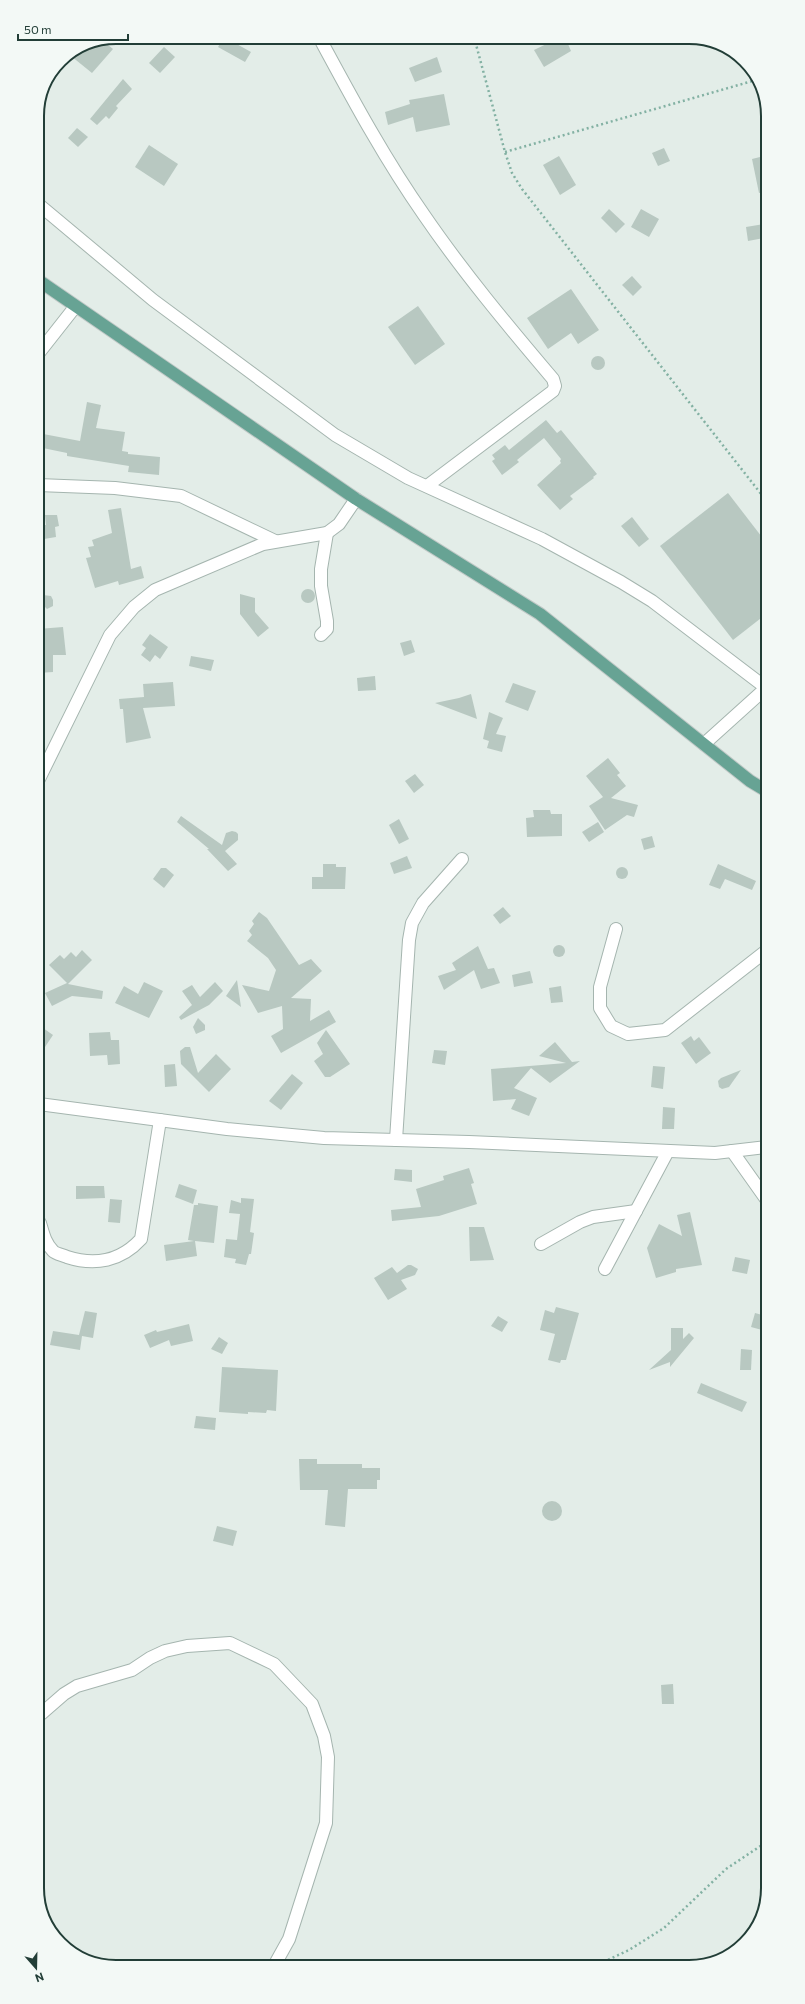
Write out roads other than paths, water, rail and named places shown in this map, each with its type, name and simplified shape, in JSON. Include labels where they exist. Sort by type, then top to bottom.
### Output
[{"type":"main road","points":[[44,284],[356,499],[540,614],[750,781],[761,787]]},
{"type":"street","points":[[324,44],[377,143],[424,215],[480,291],[553,380],[555,386],[553,391],[427,486]]},
{"type":"street","points":[[44,209],[153,300],[335,435],[370,457],[427,486],[542,539],[621,582],[652,601],[761,685]]},
{"type":"street","points":[[44,346],[74,306]]},
{"type":"street","points":[[44,485],[115,488],[181,496],[275,541]]},
{"type":"street","points":[[44,769],[110,635],[134,607],[155,590],[263,544],[327,533],[339,524],[356,499]]},
{"type":"street","points":[[321,635],[326,629],[327,621],[321,586],[321,569],[327,533]]},
{"type":"street","points":[[704,744],[761,692]]},
{"type":"street","points":[[396,1140],[409,940],[412,923],[423,903],[462,858]]},
{"type":"street","points":[[616,929],[600,987],[600,1008],[611,1026],[628,1034],[666,1030],[761,955]]},
{"type":"street","points":[[44,1105],[227,1129],[317,1137],[715,1153],[761,1148]]},
{"type":"street","points":[[44,1237],[54,1252],[82,1261],[110,1260],[131,1250],[141,1239],[160,1120]]},
{"type":"street","points":[[605,1269],[668,1151]]},
{"type":"street","points":[[732,1151],[761,1192]]},
{"type":"street","points":[[541,1244],[580,1222],[593,1217],[636,1211]]},
{"type":"street","points":[[44,1711],[64,1694],[77,1686],[132,1670],[150,1658],[166,1651],[187,1646],[230,1643],[274,1664],[312,1704],[324,1736],[328,1757],[326,1823],[289,1939],[277,1960]]}]
